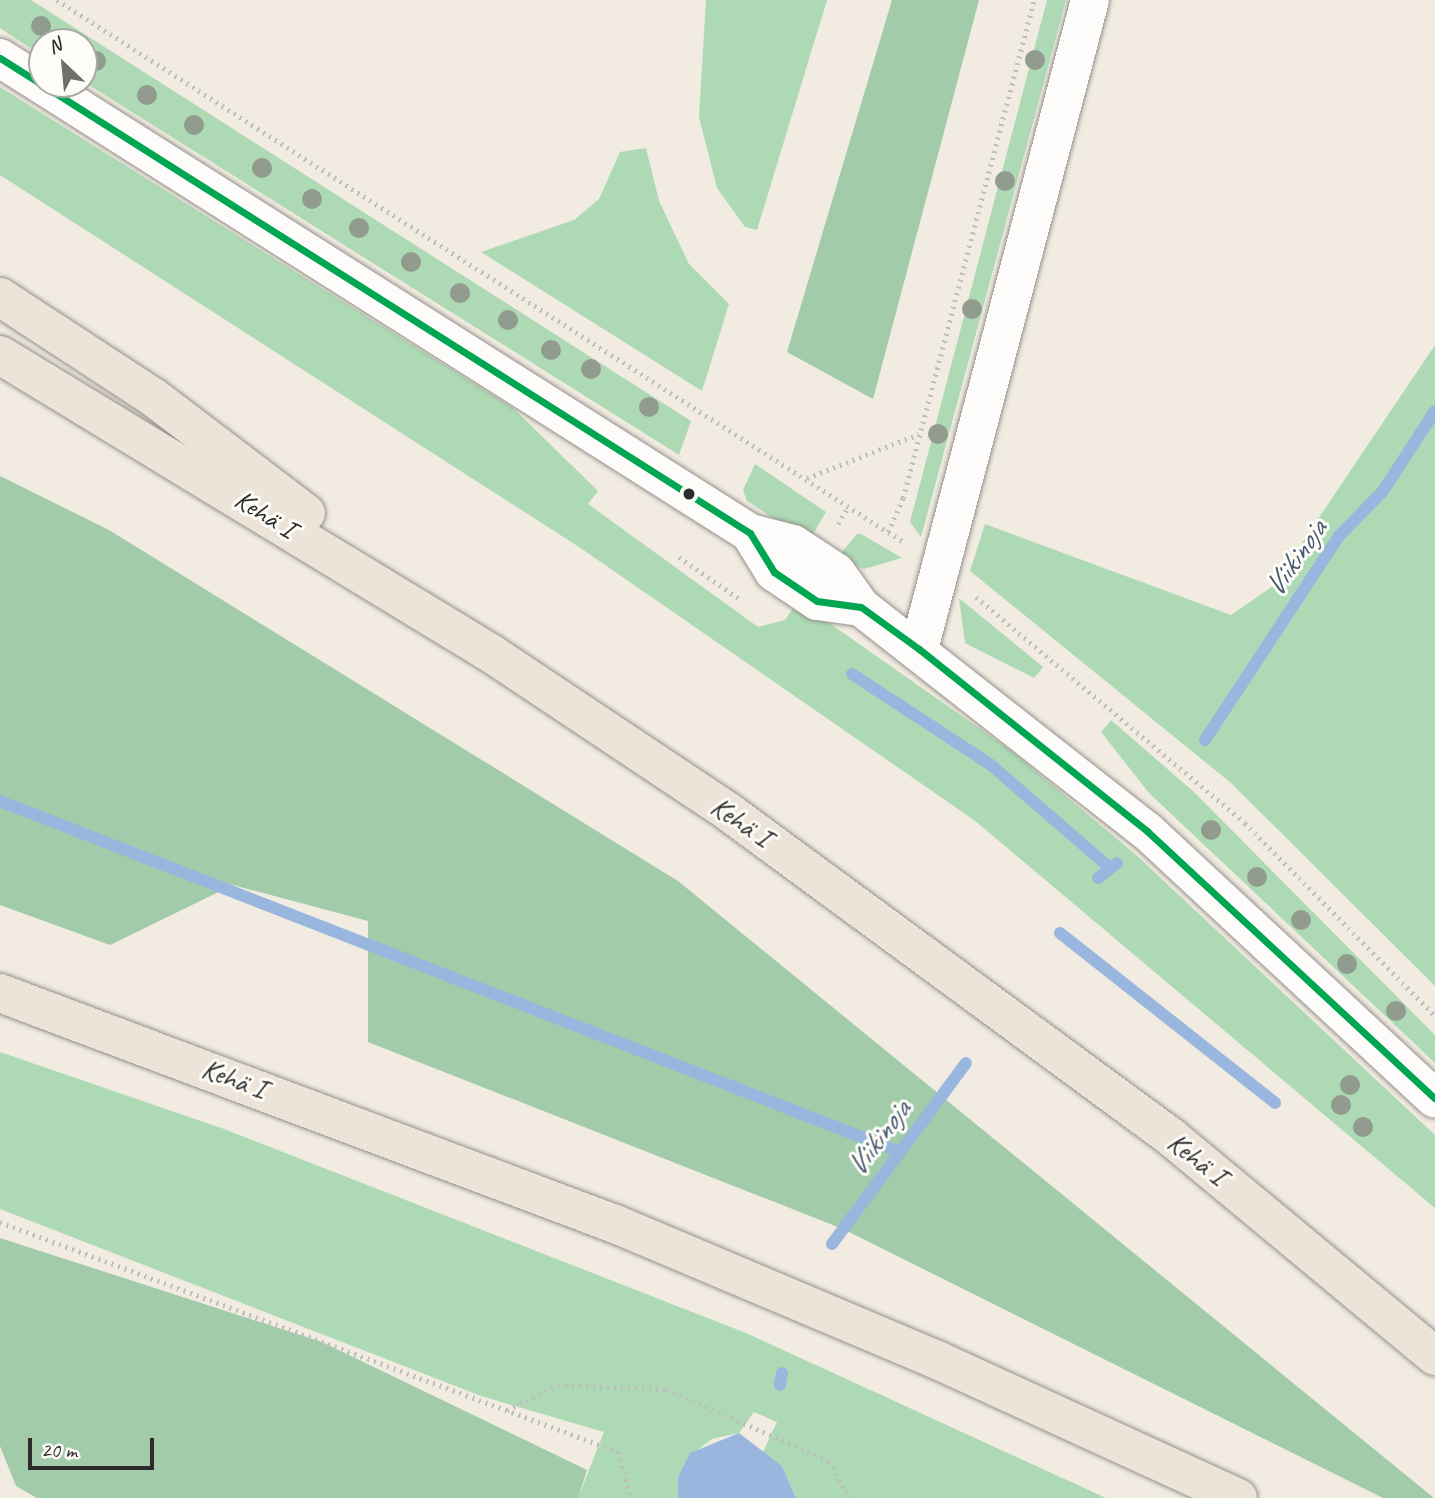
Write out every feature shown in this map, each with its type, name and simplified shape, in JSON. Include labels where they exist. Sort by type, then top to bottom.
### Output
[{"type":"highway","points":[[0,297],[153,397],[492,654]]},
{"type":"highway","name":"Kehä I","points":[[0,355],[492,654],[961,979],[1171,1137],[1435,1356]]},
{"type":"highway","name":"Kehä I","points":[[0,993],[615,1224],[937,1360],[1238,1498]]},
{"type":"street","points":[[919,649],[1090,0]]},
{"type":"street","points":[[0,58],[750,533],[793,544],[836,572],[860,607],[919,649],[1147,831],[1435,1099]]},
{"type":"path","points":[[57,0],[913,548]]},
{"type":"path","points":[[888,531],[920,434],[1034,0]]},
{"type":"path","points":[[806,479],[920,434]]},
{"type":"path","points":[[970,591],[1245,823],[1435,1016]]},
{"type":"path","points":[[0,1222],[619,1452],[631,1498]]},
{"type":"path","points":[[506,1410],[558,1385],[667,1389],[829,1461],[850,1498]]},
{"type":"green space","points":[[0,0],[31,0],[75,28],[28,28],[28,47],[0,28]]},
{"type":"green space","points":[[706,0],[827,0],[757,230],[745,227],[717,188],[699,117]]},
{"type":"green space","points":[[892,0],[979,0],[873,399],[787,352]]},
{"type":"green space","points":[[1047,0],[1066,0],[921,537],[910,522]]},
{"type":"green space","points":[[98,43],[691,421],[679,455],[98,91]]},
{"type":"green space","points":[[0,87],[513,408],[598,491],[588,504],[758,627],[785,620],[798,601],[1013,752],[1135,854],[1435,1135],[1435,1208],[974,820],[579,547],[0,175]]},
{"type":"green space","points":[[646,148],[659,201],[689,264],[729,304],[702,391],[481,252],[574,220],[599,199],[620,152]]},
{"type":"green space","points":[[1435,345],[1435,986],[1231,783],[970,571],[985,524],[1231,615],[1273,586]]},
{"type":"green space","points":[[755,464],[826,512],[809,541],[747,501],[743,490]]},
{"type":"green space","points":[[0,476],[109,530],[678,881],[1434,1498],[1383,1498],[843,1229],[368,1042],[368,921],[233,885],[110,945],[0,905]]},
{"type":"green space","points":[[857,534],[902,558],[864,569],[837,558]]},
{"type":"green space","points":[[959,598],[1043,667],[1034,678],[965,643]]},
{"type":"green space","points":[[1111,720],[1194,792],[1435,1035],[1435,1063],[1149,793],[1101,732]]},
{"type":"green space","points":[[0,1052],[224,1129],[746,1333],[1106,1498],[796,1498],[782,1466],[762,1454],[777,1422],[754,1412],[739,1433],[712,1439],[690,1456],[678,1477],[678,1498],[578,1498],[604,1432],[481,1396],[0,1209]]},
{"type":"green space","points":[[0,1238],[322,1342],[587,1470],[578,1498],[37,1498],[16,1486],[0,1446]]},
{"type":"water","points":[[739,1433],[782,1466],[796,1498],[678,1498],[678,1477],[690,1453]]},
{"type":"waterway","name":"Viikinoja","points":[[1205,740],[1339,536],[1383,491],[1435,411]]},
{"type":"waterway","points":[[852,674],[991,765],[1110,868]]},
{"type":"waterway","points":[[0,801],[900,1152]]},
{"type":"waterway","name":"Viikinoja","points":[[1098,878],[1117,863]]},
{"type":"waterway","points":[[1060,933],[1275,1103]]},
{"type":"waterway","name":"Viikinoja","points":[[832,1244],[966,1063]]},
{"type":"waterway","name":"Viikinoja","points":[[780,1385],[782,1373]]},
{"type":"transit line","points":[[0,58],[750,533],[774,572],[817,601],[861,607],[919,649],[1147,831],[1435,1099]]}]
